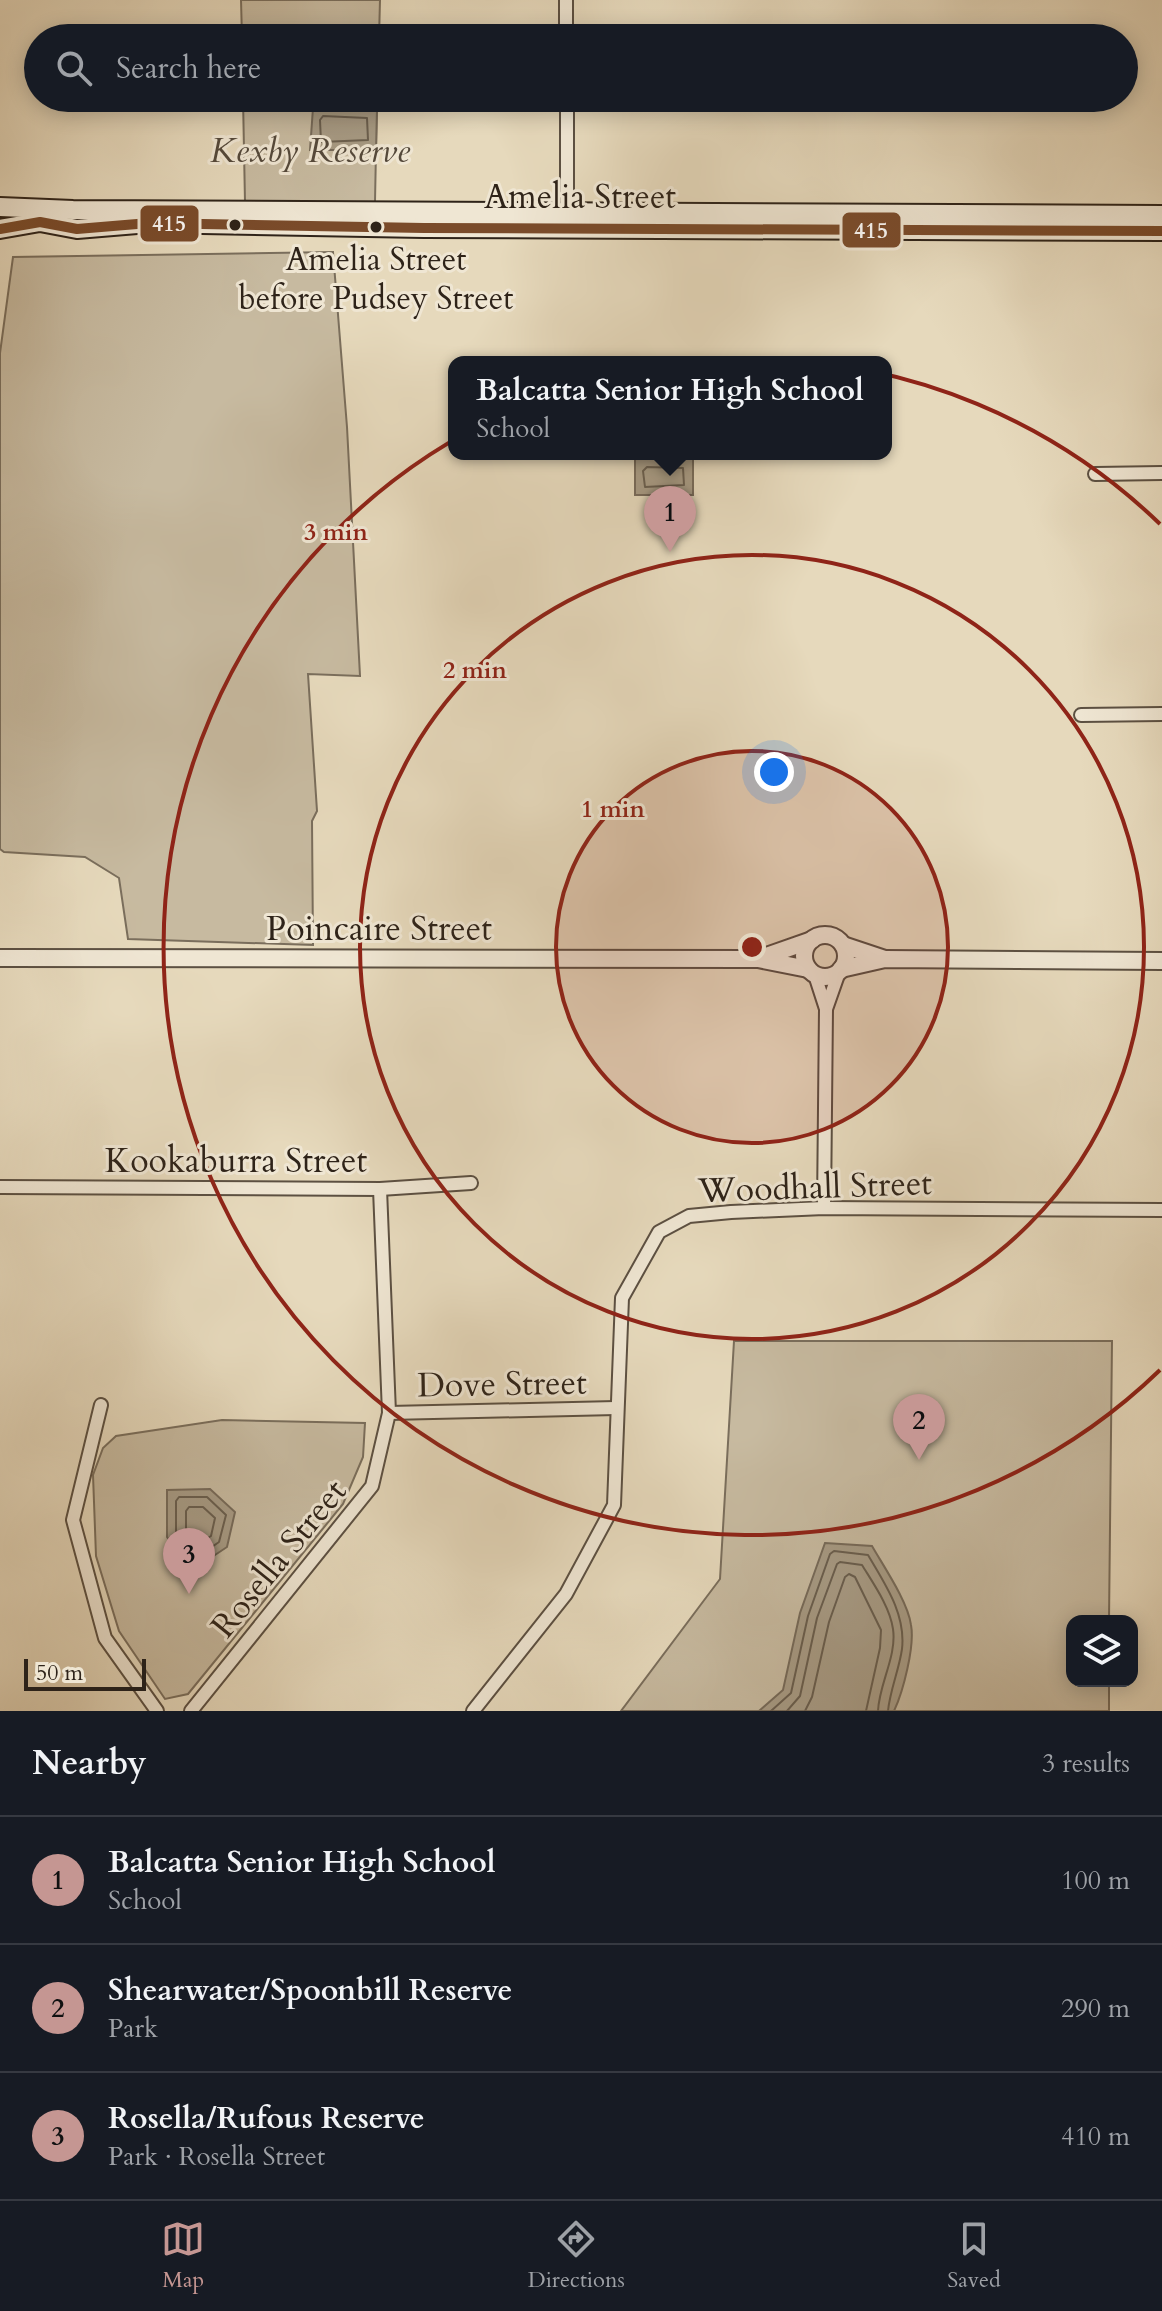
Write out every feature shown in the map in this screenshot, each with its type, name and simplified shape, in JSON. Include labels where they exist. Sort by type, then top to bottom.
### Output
[{"type":"main road","name":"Amelia Street","points":[[0,207],[1162,231]]},
{"type":"main road","name":"Amelia Street","points":[[0,229],[40,222],[77,229],[149,223],[1162,215]]},
{"type":"street","points":[[566,0],[566,24]]},
{"type":"street","points":[[567,112],[567,220]]},
{"type":"street","points":[[1095,474],[1162,473]]},
{"type":"street","points":[[1081,715],[1162,714]]},
{"type":"street","points":[[826,1009],[804,953],[812,940],[829,936],[843,945],[885,959]]},
{"type":"street","name":"Poincaire Street","points":[[758,959],[812,940]]},
{"type":"street","points":[[824,1208],[826,1009],[846,956],[843,945]]},
{"type":"street","name":"Poincaire Street","points":[[0,958],[758,959],[812,972]]},
{"type":"street","points":[[812,972],[827,977],[885,959],[1162,961]]},
{"type":"street","name":"Kookaburra Street","points":[[0,1187],[380,1189],[471,1183]]},
{"type":"street","name":"Rosella Street","points":[[191,1711],[372,1486],[389,1413],[380,1189]]},
{"type":"street","name":"Woodhall Street","points":[[473,1711],[566,1594],[614,1505],[622,1298],[659,1232],[689,1216],[824,1208],[1162,1210]]},
{"type":"street","points":[[101,1405],[73,1520],[105,1638],[157,1711]]},
{"type":"street","name":"Dove Street","points":[[389,1413],[616,1408]]},
{"type":"green space","name":"Kexby Reserve","points":[[241,0],[380,0],[379,24],[242,24]]},
{"type":"green space","name":"Kexby Reserve","points":[[243,112],[377,112],[375,202],[245,202]]},
{"type":"green space","points":[[333,252],[347,427],[360,676],[308,674],[317,811],[312,821],[313,945],[128,939],[119,878],[85,857],[4,852],[0,849],[0,353],[13,257]]},
{"type":"green space","points":[[734,1341],[1112,1341],[1109,1615],[1066,1615],[1066,1687],[1109,1687],[1109,1711],[621,1711],[720,1579]]},
{"type":"green space","points":[[222,1420],[365,1423],[363,1457],[343,1504],[188,1694],[165,1699],[119,1631],[96,1556],[93,1475],[103,1448],[116,1436]]},
{"type":"water","points":[[313,112],[377,112],[376,150],[310,150]]},
{"type":"water","points":[[635,460],[693,460],[693,495],[635,495]]},
{"type":"water","points":[[210,1489],[235,1512],[227,1547],[191,1571],[167,1537],[167,1490]]},
{"type":"water","points":[[825,1543],[872,1546],[905,1606],[912,1634],[910,1656],[894,1711],[759,1711],[783,1690],[800,1613]]},
{"type":"transit line","name":"415","points":[[0,229],[40,222],[77,229],[149,223],[424,228],[1162,231]]},
{"type":"place","name":"Amelia Street before Pudsey Street","points":[[376,227]]},
{"type":"place","name":"Balcatta Senior High School","points":[[670,552]]},
{"type":"place","name":"Shearwater/Spoonbill Reserve","points":[[919,1460]]},
{"type":"place","name":"Rosella/Rufous Reserve","points":[[189,1594]]}]
